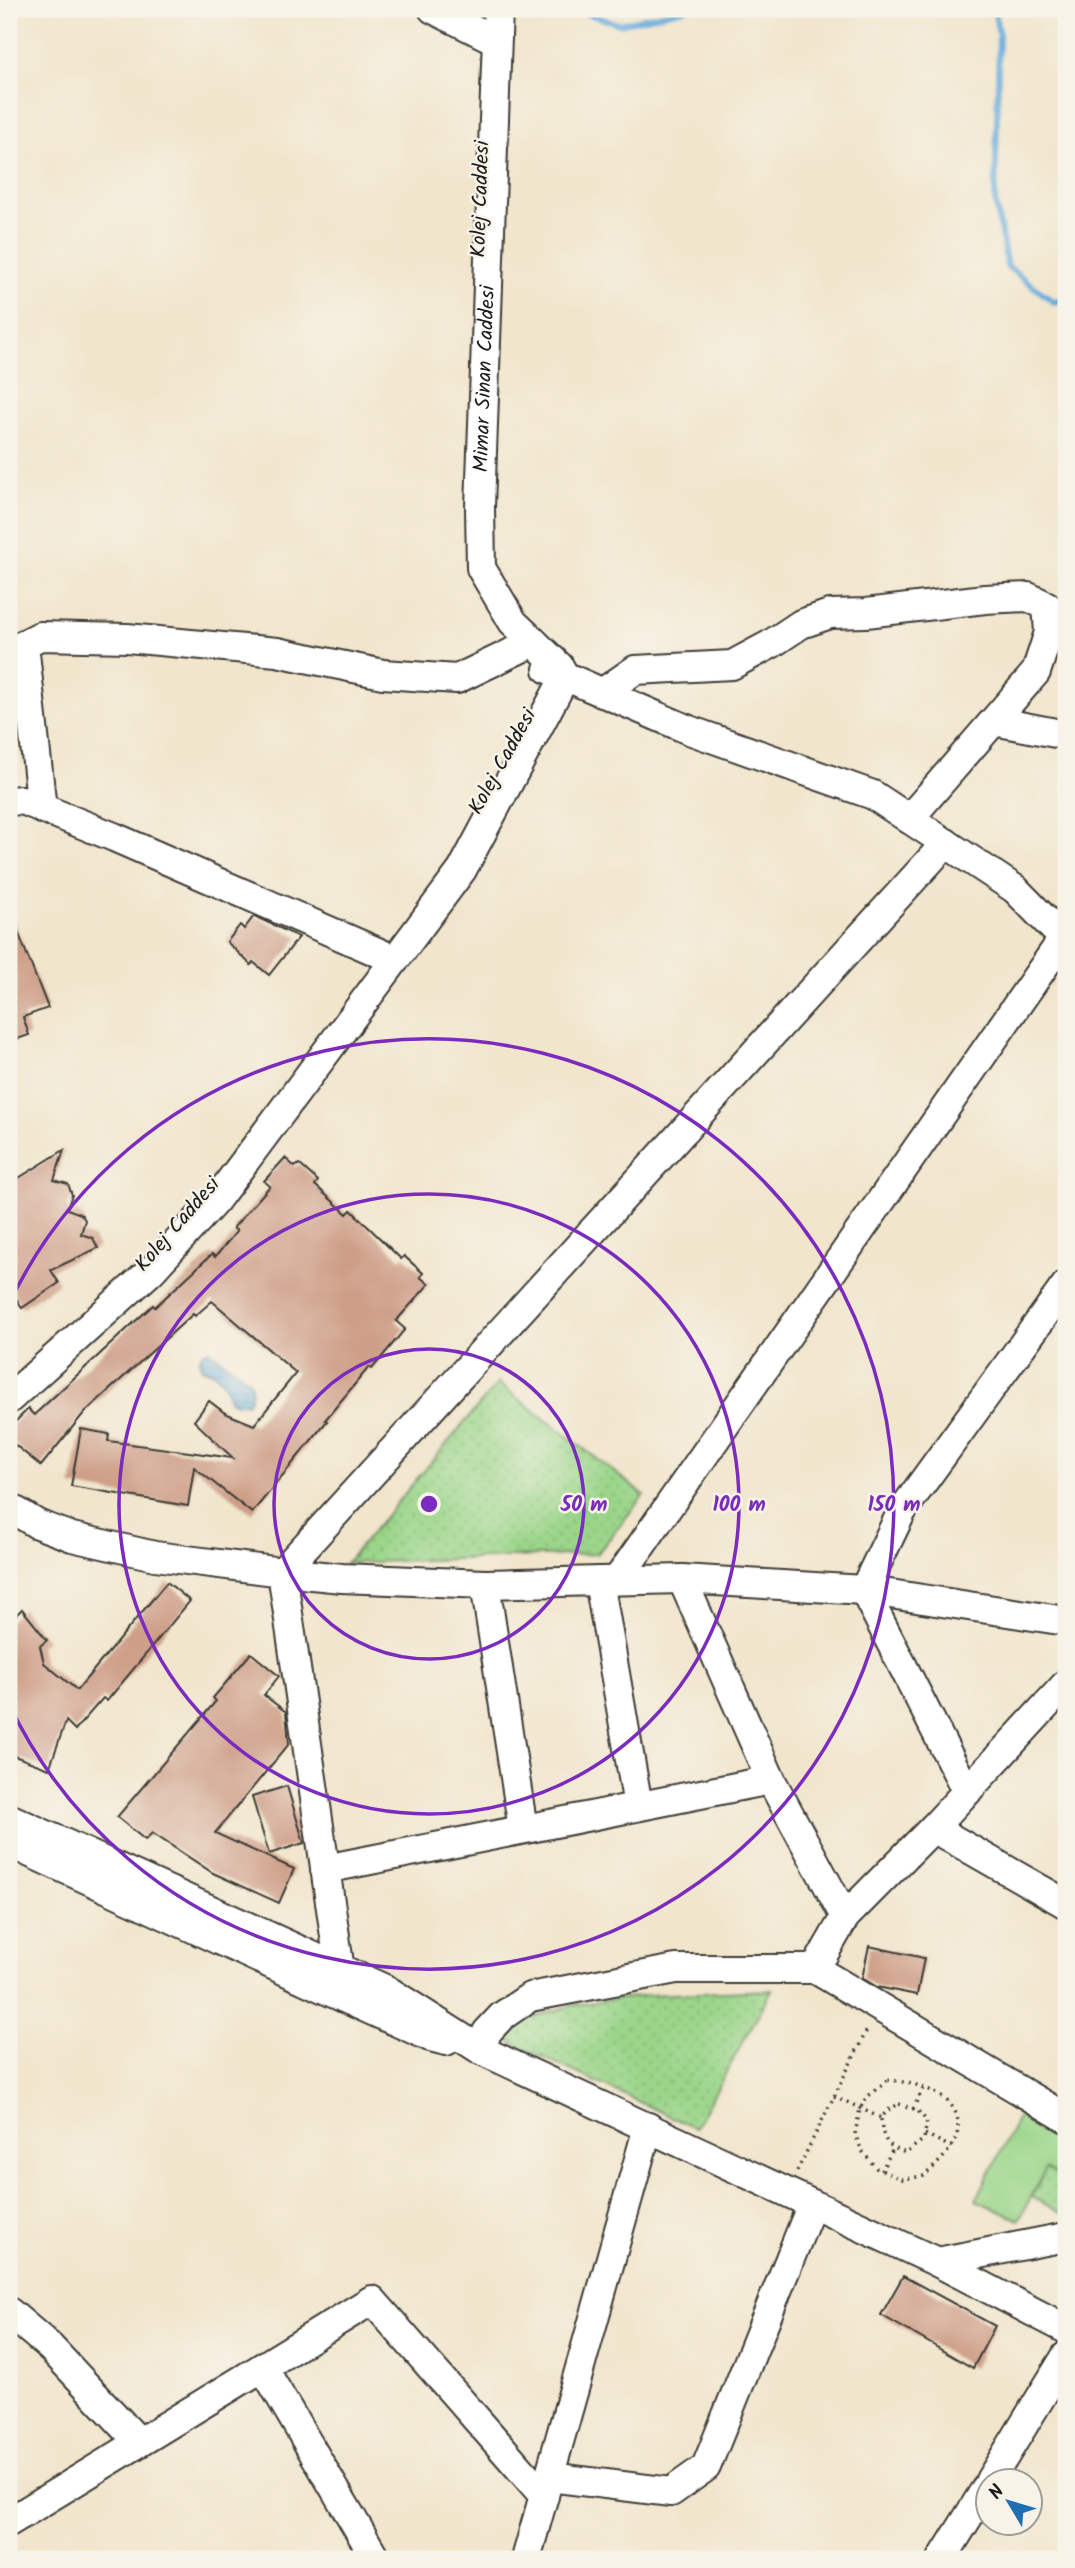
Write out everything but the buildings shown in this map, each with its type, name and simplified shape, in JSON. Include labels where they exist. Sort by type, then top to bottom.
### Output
[{"type":"street","points":[[433,9],[491,27],[498,9]]},
{"type":"street","name":"Kolej Caddesi","points":[[491,27],[469,509],[471,585],[502,633],[527,645],[559,675]]},
{"type":"street","points":[[602,693],[635,670],[732,665],[801,624],[830,614],[1028,597],[1047,606],[1049,632],[1036,672],[909,818]]},
{"type":"street","points":[[42,809],[24,644],[40,636],[127,638],[277,652],[383,674],[457,679],[527,645]]},
{"type":"street","points":[[559,675],[689,730],[873,795],[1015,889],[1065,940],[609,1580],[638,1807]]},
{"type":"street","name":"Kolej Caddesi","points":[[10,1383],[148,1263],[208,1193],[445,868],[559,675]]},
{"type":"street","name":"Kolej Caddesi","points":[[10,1383],[152,1270],[216,1200],[462,870],[559,675]]},
{"type":"street","points":[[994,720],[1066,736]]},
{"type":"street","points":[[9,801],[22,800],[114,837],[382,954]]},
{"type":"street","points":[[282,1572],[946,843]]},
{"type":"street","points":[[864,1590],[902,1511],[1066,1284]]},
{"type":"street","points":[[9,1507],[37,1524],[72,1537],[155,1556],[282,1572],[342,1578],[485,1584],[682,1579],[864,1590],[1066,1621]]},
{"type":"street","points":[[282,1572],[344,1998]]},
{"type":"street","points":[[682,1579],[771,1780],[845,1917]]},
{"type":"street","points":[[485,1584],[523,1829]]},
{"type":"street","points":[[864,1590],[967,1792]]},
{"type":"street","points":[[815,1969],[845,1917],[933,1828],[1066,1684]]},
{"type":"street","points":[[325,1869],[771,1780]]},
{"type":"street","points":[[9,1818],[387,1990],[481,2050],[937,2262],[1066,2329]]},
{"type":"street","points":[[933,1828],[1066,1904]]},
{"type":"street","points":[[9,1843],[430,2037],[481,2050]]},
{"type":"street","points":[[481,2050],[487,2032],[502,2016],[530,1997],[676,1969],[815,1969],[1066,2118]]},
{"type":"street","points":[[526,2559],[648,2127]]},
{"type":"street","points":[[9,2522],[372,2300],[547,2487],[671,2492],[706,2467],[812,2204]]},
{"type":"street","points":[[937,2262],[1066,2237]]},
{"type":"street","points":[[9,2312],[50,2347],[139,2442]]},
{"type":"street","points":[[999,2466],[1066,2356]]},
{"type":"street","points":[[263,2368],[376,2559]]},
{"type":"street","points":[[942,2559],[974,2508]]},
{"type":"path","points":[[787,2192],[879,2006]]},
{"type":"path","points":[[888,2080],[912,2081],[924,2087],[938,2094],[953,2109],[959,2128],[950,2147],[924,2176],[902,2179],[881,2171],[862,2151],[855,2134],[860,2109],[866,2098],[888,2080]]},
{"type":"path","points":[[913,2109],[924,2087]]},
{"type":"path","points":[[834,2096],[881,2118]]},
{"type":"path","points":[[900,2104],[913,2109],[927,2121],[924,2139],[906,2152],[893,2149],[882,2136],[881,2118],[888,2110],[900,2104]]},
{"type":"path","points":[[925,2134],[950,2147]]},
{"type":"path","points":[[881,2171],[893,2149]]},
{"type":"green space","points":[[498,1383],[644,1495],[597,1554],[346,1563]]},
{"type":"green space","points":[[772,1990],[695,2128],[512,2043],[503,2026],[573,2005],[649,1995]]},
{"type":"green space","points":[[1022,2110],[1066,2133],[1066,2179],[1046,2168],[1019,2220],[976,2200]]},
{"type":"green space","points":[[1046,2167],[1066,2179],[1066,2205],[1061,2213],[1032,2197]]},
{"type":"water","points":[[209,1350],[249,1380],[252,1392],[247,1403],[231,1400],[221,1379],[202,1368],[199,1361],[202,1353]]},
{"type":"waterway","points":[[572,9],[619,24],[684,9]]},
{"type":"waterway","points":[[994,9],[999,35],[995,201],[1007,266],[1054,302],[1066,299]]}]
